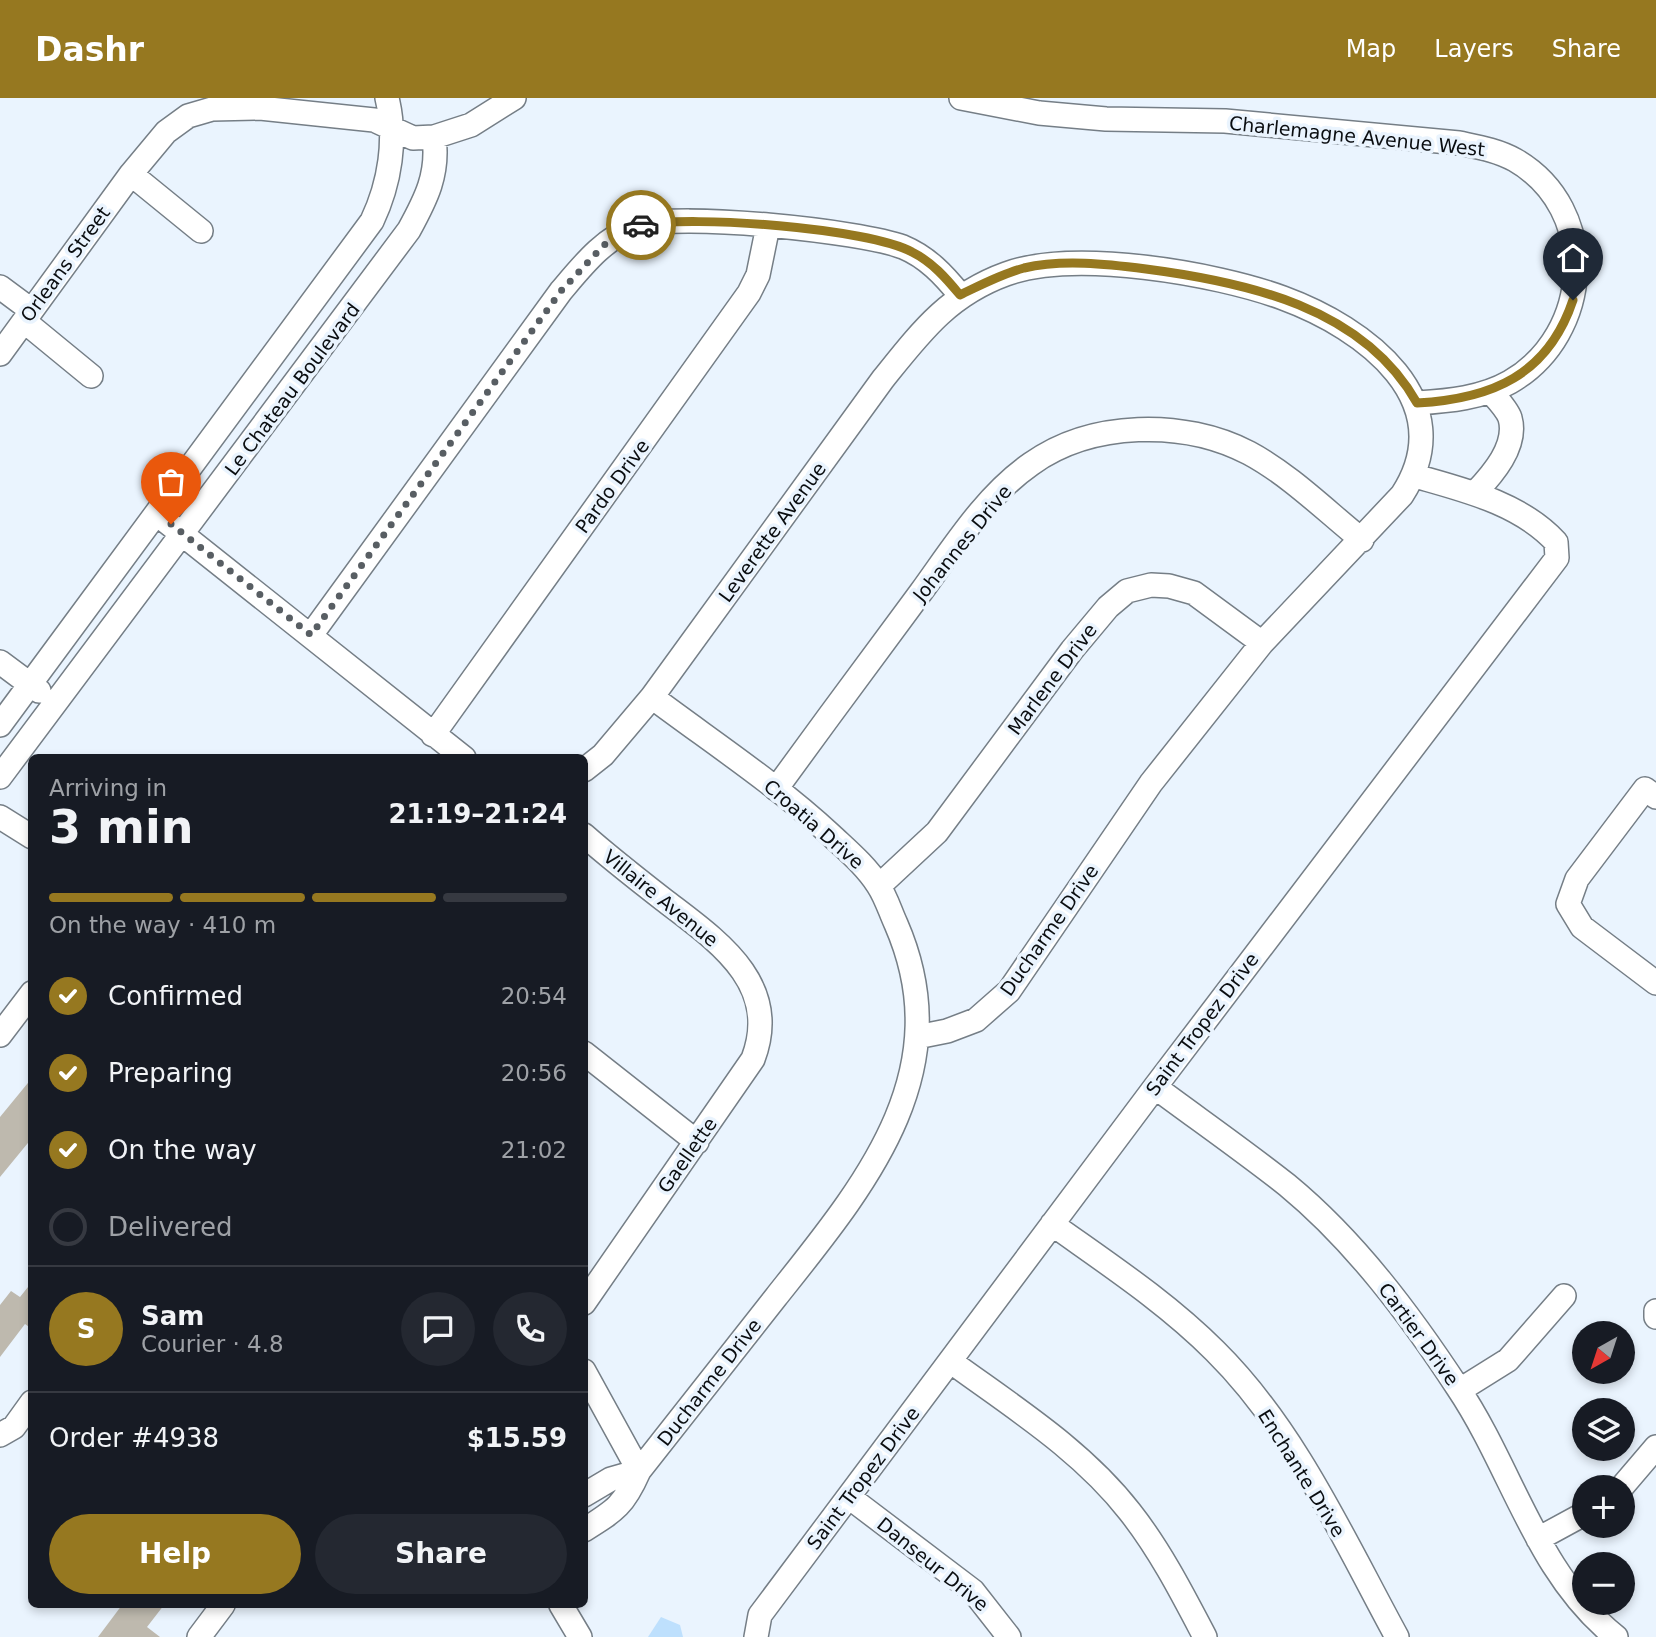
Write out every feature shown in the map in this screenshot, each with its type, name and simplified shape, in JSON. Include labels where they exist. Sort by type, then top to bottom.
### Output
[{"type":"street","name":"Le Chateau Boulevard","points":[[0,725],[354,248],[381,201],[389,166],[392,130],[387,98]]},
{"type":"street","points":[[392,130],[413,138],[434,137],[471,125],[514,98]]},
{"type":"street","name":"Charlemagne Avenue West","points":[[961,98],[1052,114],[1106,119],[1225,121],[1459,143],[1487,148],[1517,161],[1543,184],[1562,211],[1575,251],[1575,288],[1566,324],[1554,342],[1524,372],[1490,391],[1450,401],[1417,403]]},
{"type":"street","name":"Orleans Street","points":[[0,354],[131,174],[178,122],[188,116],[212,109],[260,108],[374,120],[392,130]]},
{"type":"street","name":"Le Chateau Boulevard","points":[[0,777],[409,230],[430,192],[436,166],[434,137]]},
{"type":"street","points":[[131,174],[201,231]]},
{"type":"street","points":[[311,635],[561,291],[604,245],[639,225],[662,221],[700,220],[768,226],[901,246],[926,260],[960,295],[1004,275],[1055,264],[1127,267],[1202,276],[1285,298],[1338,324],[1395,370],[1417,403]]},
{"type":"street","name":"Pardo Drive","points":[[433,735],[744,301],[758,275],[768,226]]},
{"type":"street","points":[[354,248],[381,268]]},
{"type":"street","points":[[0,286],[91,376]]},
{"type":"street","name":"Leverette Avenue","points":[[588,767],[603,755],[652,697],[883,379],[914,341],[960,295]]},
{"type":"street","points":[[1475,493],[1497,469],[1509,441],[1510,419],[1490,391]]},
{"type":"street","name":"Ducharme Drive","points":[[588,1527],[628,1498],[639,1471],[800,1267],[873,1166],[899,1116],[910,1086],[917,1037],[947,1031],[976,1020],[1009,991],[1151,783],[1262,643],[1386,516],[1415,476],[1422,440],[1417,403]]},
{"type":"street","name":"Johannes Drive","points":[[776,789],[984,509],[1029,465],[1062,446],[1103,435],[1148,429],[1208,438],[1249,453],[1269,466],[1362,540]]},
{"type":"street","name":"Saint Tropez Drive","points":[[755,1637],[760,1615],[1154,1087],[1557,558],[1559,550],[1548,533],[1475,493],[1415,476]]},
{"type":"street","points":[[158,515],[459,754]]},
{"type":"street","name":"Marlene Drive","points":[[879,886],[937,832],[1072,650],[1108,607],[1127,591],[1151,585],[1170,586],[1194,593],[1262,643]]},
{"type":"street","points":[[0,662],[56,702]]},
{"type":"street","name":"Croatia Drive","points":[[652,697],[776,789],[858,860],[879,886],[911,963],[916,993],[917,1037]]},
{"type":"street","points":[[1651,793],[1577,880],[1568,904],[1582,926],[1656,983]]},
{"type":"street","points":[[0,817],[28,834]]},
{"type":"street","name":"Villaire Avenue","points":[[588,838],[712,937],[741,969],[757,998]]},
{"type":"street","points":[[0,1035],[28,998]]},
{"type":"street","name":"Gaellette","points":[[588,1297],[753,1059],[761,1029],[757,998]]},
{"type":"street","points":[[588,1056],[696,1142]]},
{"type":"street","name":"Cartier Drive","points":[[1154,1087],[1288,1186],[1367,1265],[1412,1321],[1460,1390],[1538,1539],[1573,1595],[1616,1637]]},
{"type":"street","name":"Enchante Drive","points":[[1052,1224],[1157,1300],[1217,1352],[1244,1384],[1297,1457],[1397,1637]]},
{"type":"street","points":[[1460,1390],[1508,1360],[1564,1296]]},
{"type":"street","points":[[1656,1311],[1656,1317]]},
{"type":"street","points":[[950,1361],[1050,1433],[1111,1489],[1158,1552],[1205,1637]]},
{"type":"street","points":[[588,1378],[639,1471],[611,1479],[588,1493]]},
{"type":"street","points":[[0,1435],[13,1427],[28,1407]]},
{"type":"street","points":[[1632,1475],[1656,1447]]},
{"type":"street","name":"Danseur Drive","points":[[849,1497],[973,1591],[1009,1637]]},
{"type":"street","points":[[1538,1539],[1572,1521]]},
{"type":"street","points":[[199,1637],[221,1608]]},
{"type":"street","points":[[563,1608],[580,1637]]},
{"type":"shaded area","points":[[661,1617],[680,1625],[683,1637],[648,1637]]},
{"type":"building","points":[[28,1083],[28,1143],[0,1177],[0,1117]]},
{"type":"building","points":[[28,1287],[28,1326],[25,1324],[0,1357],[0,1305],[11,1291],[20,1297]]},
{"type":"building","points":[[120,1608],[162,1608],[147,1627],[160,1637],[98,1637]]},
{"type":"way so far","points":[[171,524],[311,635],[561,291],[604,245],[621,233],[641,225]]},
{"type":"route","points":[[641,225],[662,221],[700,220],[837,234],[887,242],[901,246],[926,260],[944,275],[960,295],[1004,275],[1026,268],[1055,264],[1127,267],[1202,276],[1285,298],[1338,324],[1395,370],[1417,403],[1450,401],[1482,394],[1510,382],[1554,342],[1566,324],[1573,300]]}]
